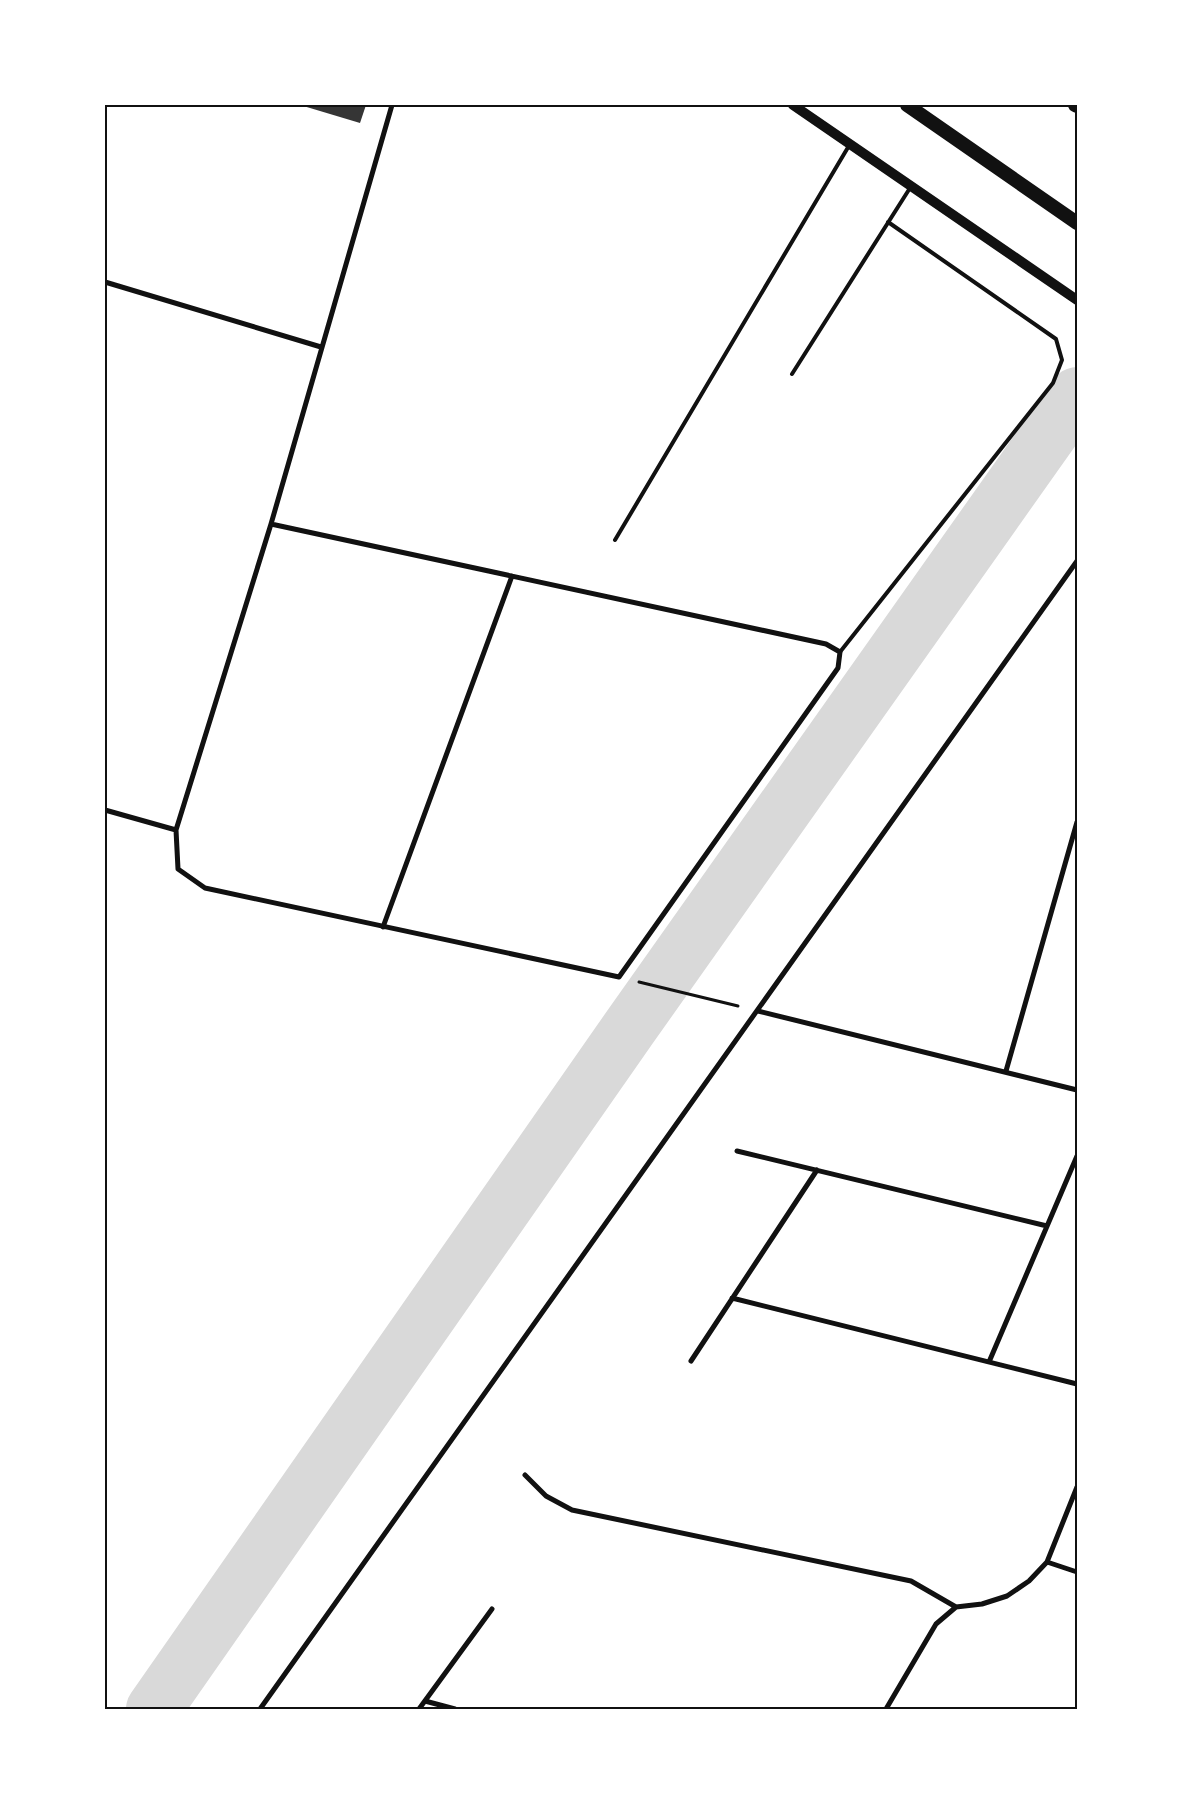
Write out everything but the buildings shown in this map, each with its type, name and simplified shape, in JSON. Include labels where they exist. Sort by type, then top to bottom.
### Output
[{"type":"highway","points":[[907,105],[1077,223]]},
{"type":"main road","points":[[792,105],[1077,300]]},
{"type":"street","points":[[271,524],[826,644],[840,652],[838,668],[619,978],[205,888],[178,869],[176,830],[271,524],[392,105]]},
{"type":"street","points":[[105,282],[321,348]]},
{"type":"street","points":[[260,1709],[1077,561]]},
{"type":"street","points":[[383,927],[512,576]]},
{"type":"street","points":[[105,810],[176,830]]},
{"type":"street","points":[[1006,1071],[1077,822]]},
{"type":"street","points":[[758,1011],[1077,1090]]},
{"type":"street","points":[[737,1151],[1047,1226]]},
{"type":"street","points":[[989,1362],[1077,1156]]},
{"type":"street","points":[[691,1361],[817,1170]]},
{"type":"street","points":[[732,1298],[1077,1384]]},
{"type":"street","points":[[525,1475],[546,1496],[572,1510],[911,1580],[956,1607]]},
{"type":"street","points":[[886,1709],[936,1624],[956,1607],[982,1604],[1007,1596],[1029,1581],[1047,1562],[1077,1487]]},
{"type":"street","points":[[1047,1562],[1077,1572]]},
{"type":"street","points":[[419,1709],[492,1609]]},
{"type":"street","points":[[425,1701],[455,1709]]},
{"type":"lane","points":[[615,540],[850,144]]},
{"type":"lane","points":[[792,374],[912,186]]},
{"type":"lane","points":[[840,652],[1053,383],[1062,360],[1056,339],[888,222]]},
{"type":"path","points":[[649,985],[733,1005]]},
{"type":"waterway","points":[[154,1709],[630,1027],[1077,395]]}]
